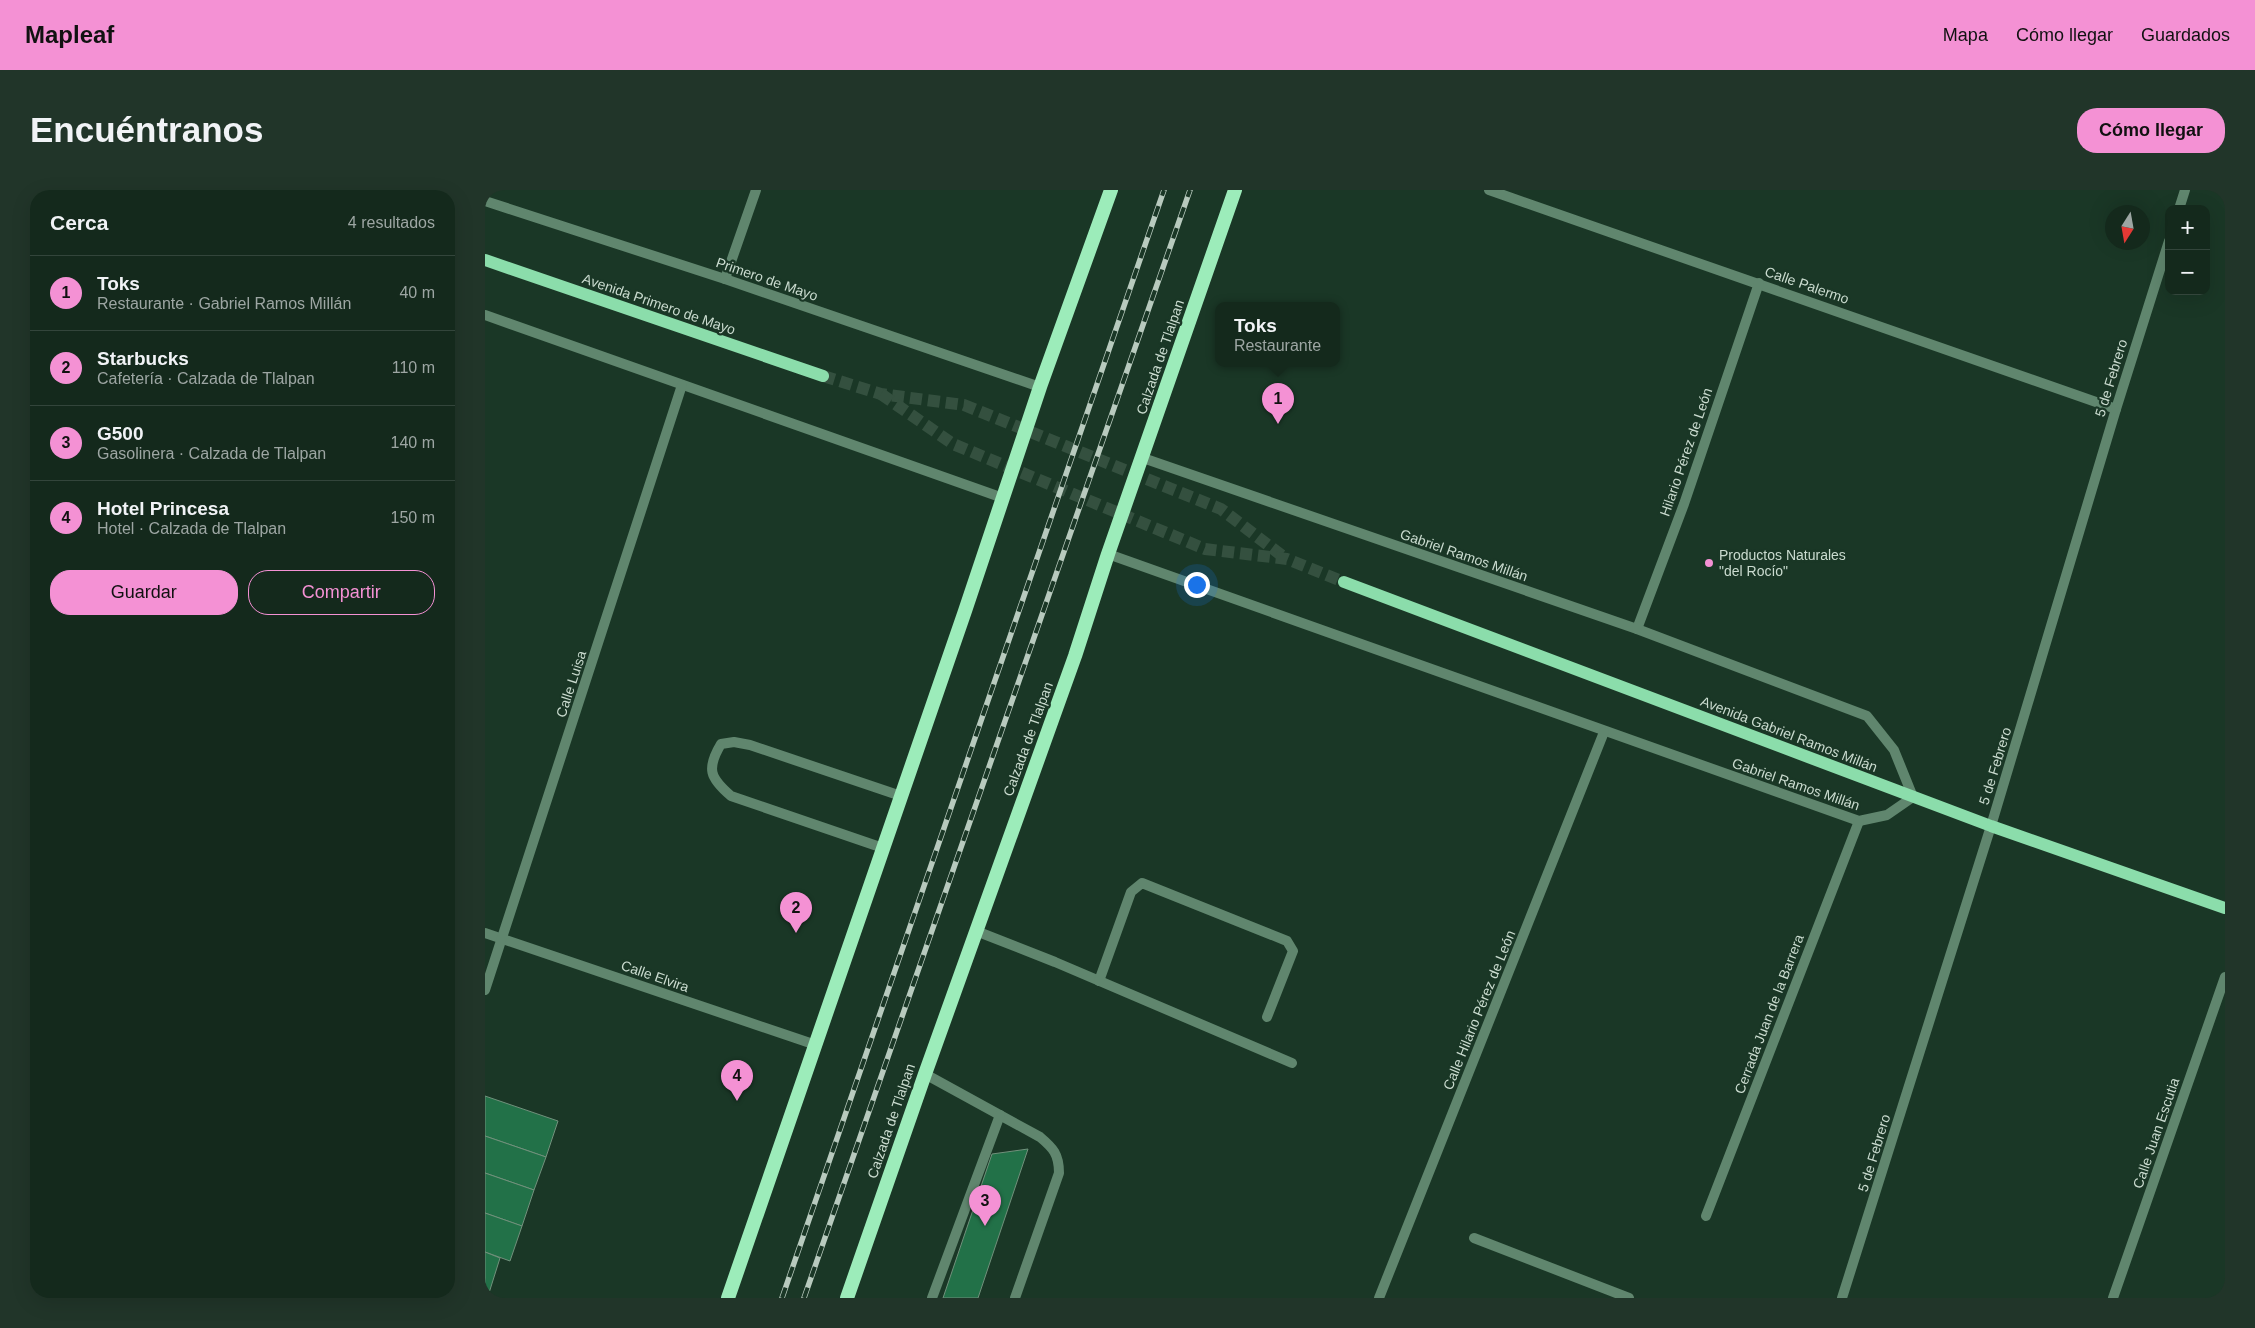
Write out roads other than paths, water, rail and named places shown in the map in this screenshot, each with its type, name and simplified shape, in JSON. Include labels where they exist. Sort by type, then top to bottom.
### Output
[{"type":"highway","points":[[728,1298],[1040,387],[1111,190]]},
{"type":"highway","name":"Calzada de Tlalpan","points":[[847,1298],[1075,656],[1108,554],[1235,190]]},
{"type":"main road","name":"Avenida Primero de Mayo","points":[[485,260],[823,376]]},
{"type":"main road","name":"Avenida Gabriel Ramos Millán","points":[[1344,582],[1991,826],[2225,908]]},
{"type":"street","points":[[725,279],[757,190]]},
{"type":"street","name":"Calle Palermo","points":[[1489,190],[2116,409]]},
{"type":"street","points":[[2180,205],[2185,190]]},
{"type":"street","name":"Primero de Mayo","points":[[485,201],[725,279],[1040,387]]},
{"type":"street","name":"5 de Febrero","points":[[1843,1298],[1991,826],[2116,409],[2166,250]]},
{"type":"street","name":"Hilario Pérez de León","points":[[1637,629],[1684,504],[1759,283]]},
{"type":"street","points":[[485,315],[1003,498]]},
{"type":"street","name":"Calle Luisa","points":[[485,990],[681,385]]},
{"type":"street","name":"Gabriel Ramos Millán","points":[[1108,554],[1604,732],[1859,821],[1887,815],[1913,797],[1895,750],[1867,716],[1637,629],[1143,458]]},
{"type":"street","name":"Calle Hilario Pérez de León","points":[[1379,1298],[1604,732]]},
{"type":"street","points":[[883,848],[731,796],[717,784],[711,772],[713,758],[721,744],[734,742],[750,745],[901,796]]},
{"type":"street","name":"Cerrada Juan de la Barrera","points":[[1706,1216],[1859,821]]},
{"type":"street","points":[[1099,981],[1131,892],[1142,883],[1287,941],[1293,951],[1267,1017]]},
{"type":"street","points":[[976,931],[1292,1063]]},
{"type":"street","name":"Calle Elvira","points":[[485,933],[816,1045]]},
{"type":"street","name":"Calle Juan Escutia","points":[[2113,1298],[2225,977]]},
{"type":"street","points":[[925,1074],[1039,1137],[1055,1150],[1059,1161],[1059,1173],[1015,1298]]},
{"type":"street","points":[[932,1298],[1000,1115]]},
{"type":"street","points":[[1474,1238],[1629,1298]]},
{"type":"tunnel","points":[[823,376],[881,394],[964,405],[1221,509],[1285,558]]},
{"type":"tunnel","points":[[881,394],[953,444],[1205,549],[1287,559],[1344,582]]},
{"type":"railway","points":[[782,1298],[1164,190]]},
{"type":"railway","points":[[804,1298],[1190,190]]},
{"type":"place","name":"Toks","points":[[1278,424]]},
{"type":"place","name":"Productos Naturales \"del Rocío\"","points":[[1709,563]]},
{"type":"place","name":"Starbucks","points":[[796,933]]},
{"type":"place","name":"Hotel Princesa","points":[[737,1101]]},
{"type":"place","name":"G500","points":[[985,1226]]}]
